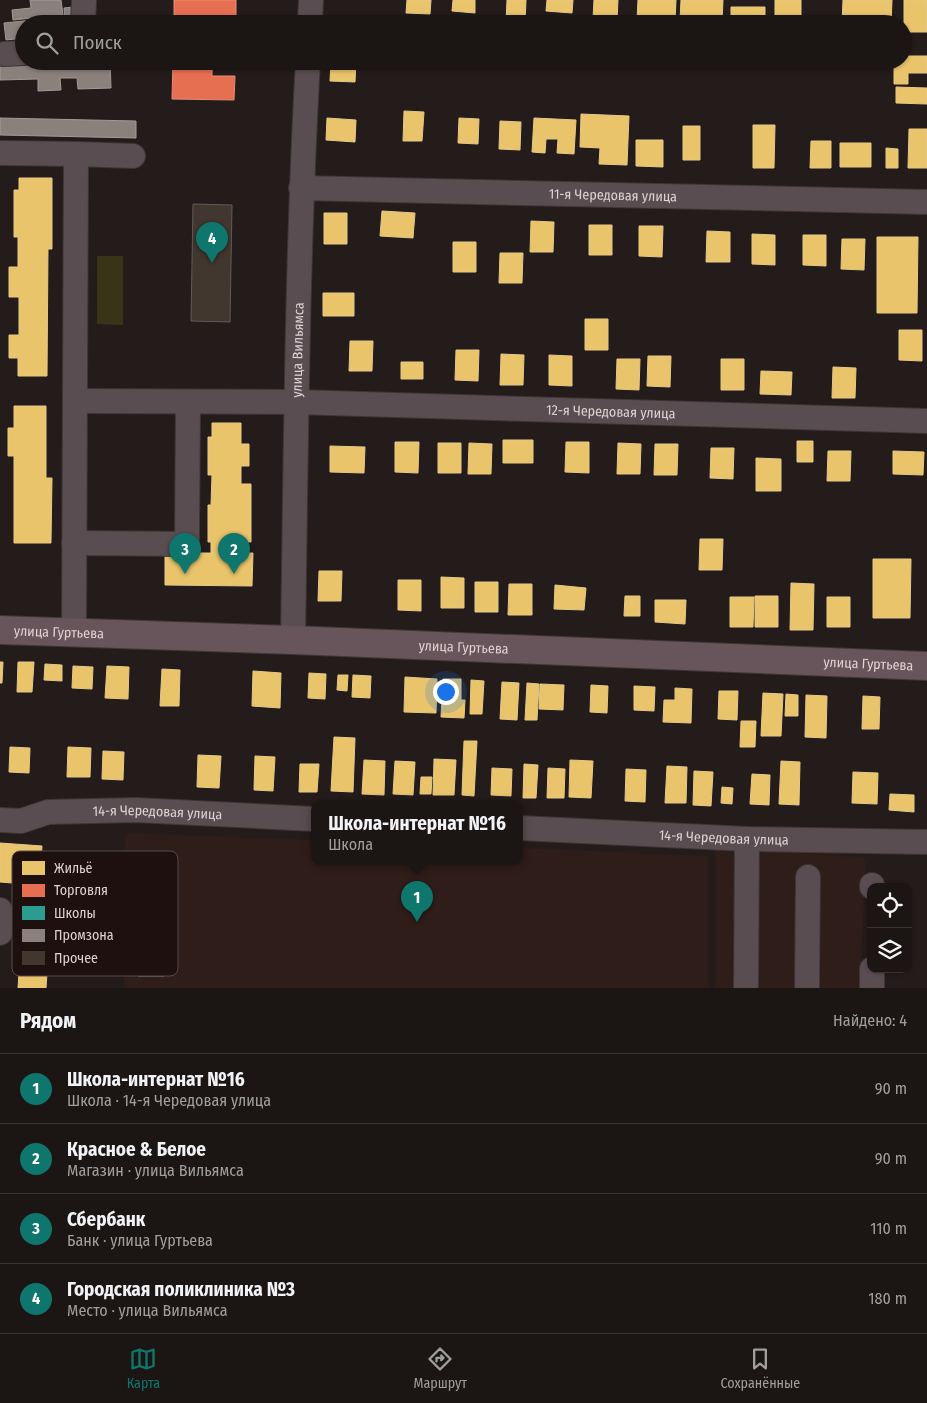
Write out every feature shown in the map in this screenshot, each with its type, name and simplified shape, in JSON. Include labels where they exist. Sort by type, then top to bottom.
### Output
[{"type":"main road","name":"улица Гуртьева","points":[[0,630],[927,666]]},
{"type":"street","points":[[83,15],[84,0]]},
{"type":"street","points":[[310,15],[311,0]]},
{"type":"street","name":"улица Вильямса","points":[[293,640],[296,402],[295,176],[307,70]]},
{"type":"street","points":[[0,153],[133,156]]},
{"type":"street","points":[[74,632],[76,154]]},
{"type":"street","name":"11-я Чередовая улица","points":[[295,176],[927,202]]},
{"type":"street","name":"12-я Чередовая улица","points":[[75,401],[296,402],[927,421]]},
{"type":"street","points":[[74,543],[187,544],[188,402]]},
{"type":"street","name":"14-я Чередовая улица","points":[[0,820],[20,821],[48,812],[136,810],[311,819]]},
{"type":"street","name":"14-я Чередовая улица","points":[[523,828],[747,838],[927,842]]},
{"type":"street","points":[[746,988],[747,838]]},
{"type":"street","points":[[807,988],[808,877]]},
{"type":"street","points":[[0,910],[0,933]]},
{"type":"street","points":[[872,973],[872,988]]},
{"type":"shaded area","points":[[97,256],[123,256],[123,325],[97,324]]},
{"type":"shaded area","points":[[125,833],[311,840],[311,865],[523,865],[523,848],[709,856],[709,988],[124,988],[124,976],[178,976],[178,851],[125,851]]},
{"type":"shaded area","points":[[715,846],[866,858],[860,988],[715,988]]},
{"type":"building: Жильё","points":[[407,0],[431,0],[430,14],[406,13]]},
{"type":"building: Жильё","points":[[453,0],[475,0],[475,13],[452,11]]},
{"type":"building: Жильё","points":[[507,0],[526,0],[525,15],[506,15]]},
{"type":"building: Жильё","points":[[547,0],[573,0],[572,13],[546,11]]},
{"type":"building: Жильё","points":[[594,0],[618,0],[617,15],[593,15]]},
{"type":"building: Жильё","points":[[638,0],[676,0],[675,15],[637,15]]},
{"type":"building: Жильё","points":[[681,0],[723,0],[722,15],[680,15]]},
{"type":"building: Жильё","points":[[775,0],[801,0],[801,15],[775,15]]},
{"type":"building: Жильё","points":[[843,0],[892,0],[891,15],[842,15]]},
{"type":"building: Жильё","points":[[904,0],[927,0],[927,32],[912,32],[912,15],[904,15]]},
{"type":"building: Жильё","points":[[731,7],[765,7],[765,15],[731,15]]},
{"type":"building: Жильё","points":[[912,56],[927,56],[927,73],[908,73],[908,84],[894,84],[894,70],[912,70]]},
{"type":"building: Жильё","points":[[331,70],[356,70],[355,82],[330,81]]},
{"type":"building: Жильё","points":[[896,87],[927,88],[927,104],[896,103]]},
{"type":"building: Жильё","points":[[404,111],[424,112],[422,141],[403,141]]},
{"type":"building: Жильё","points":[[581,114],[629,116],[627,165],[599,164],[600,148],[580,147]]},
{"type":"building: Жильё","points":[[327,118],[356,120],[355,142],[326,140]]},
{"type":"building: Жильё","points":[[459,118],[479,119],[478,144],[458,143]]},
{"type":"building: Жильё","points":[[534,118],[576,120],[574,154],[557,153],[558,139],[546,139],[545,153],[532,152]]},
{"type":"building: Жильё","points":[[500,121],[521,122],[520,150],[499,149]]},
{"type":"building: Жильё","points":[[753,125],[775,125],[774,168],[753,168]]},
{"type":"building: Жильё","points":[[683,126],[700,126],[700,160],[683,160]]},
{"type":"building: Жильё","points":[[909,129],[927,129],[927,168],[908,168]]},
{"type":"building: Жильё","points":[[636,140],[663,140],[663,167],[636,166]]},
{"type":"building: Жильё","points":[[811,141],[831,141],[831,168],[810,168]]},
{"type":"building: Жильё","points":[[840,143],[871,143],[871,167],[840,167]]},
{"type":"building: Жильё","points":[[886,148],[898,149],[898,168],[886,168]]},
{"type":"building: Жильё","points":[[19,178],[52,178],[52,249],[48,249],[47,376],[18,376],[18,358],[9,358],[9,335],[19,335],[19,297],[9,297],[9,267],[18,267],[18,237],[14,237],[14,190],[19,190]]},
{"type":"building: Жильё","points":[[382,211],[415,213],[413,238],[380,236]]},
{"type":"building: Жильё","points":[[324,213],[347,213],[347,244],[324,244]]},
{"type":"building: Жильё","points":[[531,221],[554,222],[553,252],[530,252]]},
{"type":"building: Жильё","points":[[589,225],[612,225],[612,255],[589,255]]},
{"type":"building: Жильё","points":[[639,226],[663,226],[662,257],[639,256]]},
{"type":"building: Жильё","points":[[707,231],[730,232],[730,262],[706,262]]},
{"type":"building: Жильё","points":[[752,234],[775,235],[775,265],[752,264]]},
{"type":"building: Жильё","points":[[803,235],[826,235],[826,266],[803,265]]},
{"type":"building: Жильё","points":[[877,237],[918,237],[917,313],[877,313]]},
{"type":"building: Жильё","points":[[842,239],[865,239],[864,270],[841,269]]},
{"type":"building: Жильё","points":[[453,242],[476,242],[476,272],[453,272]]},
{"type":"building: Жильё","points":[[500,253],[523,253],[522,283],[499,283]]},
{"type":"building: Жильё","points":[[323,293],[354,293],[354,316],[323,316]]},
{"type":"building: Жильё","points":[[585,319],[608,319],[608,350],[585,350]]},
{"type":"building: Жильё","points":[[899,330],[922,330],[922,361],[899,360]]},
{"type":"building: Жильё","points":[[350,341],[373,341],[372,371],[349,371]]},
{"type":"building: Жильё","points":[[456,350],[479,350],[478,381],[455,380]]},
{"type":"building: Жильё","points":[[501,354],[524,355],[523,385],[500,385]]},
{"type":"building: Жильё","points":[[549,355],[572,356],[572,386],[549,385]]},
{"type":"building: Жильё","points":[[648,356],[671,356],[670,387],[647,386]]},
{"type":"building: Жильё","points":[[617,359],[640,359],[639,390],[616,389]]},
{"type":"building: Жильё","points":[[721,359],[744,359],[744,390],[721,390]]},
{"type":"building: Жильё","points":[[401,362],[423,362],[423,379],[401,379]]},
{"type":"building: Жильё","points":[[833,367],[856,368],[855,398],[832,398]]},
{"type":"building: Жильё","points":[[761,371],[792,372],[791,395],[760,394]]},
{"type":"building: Жильё","points":[[14,406],[46,406],[46,478],[52,478],[51,543],[14,543],[14,456],[8,456],[8,428],[14,428]]},
{"type":"building: Жильё","points":[[212,423],[241,423],[241,444],[249,444],[249,466],[241,466],[241,484],[251,484],[251,542],[243,542],[243,553],[211,553],[211,542],[208,542],[208,505],[211,505],[212,475],[208,475],[208,437],[212,437]]},
{"type":"building: Жильё","points":[[503,440],[533,440],[533,463],[503,463]]},
{"type":"building: Жильё","points":[[797,441],[813,441],[813,462],[797,462]]},
{"type":"building: Жильё","points":[[395,442],[419,442],[418,473],[395,472]]},
{"type":"building: Жильё","points":[[566,442],[589,442],[589,473],[565,472]]},
{"type":"building: Жильё","points":[[438,443],[461,443],[461,473],[438,473]]},
{"type":"building: Жильё","points":[[469,443],[492,444],[491,474],[468,474]]},
{"type":"building: Жильё","points":[[618,443],[641,444],[640,474],[617,474]]},
{"type":"building: Жильё","points":[[655,444],[678,444],[677,475],[654,475]]},
{"type":"building: Жильё","points":[[330,446],[365,447],[364,473],[330,472]]},
{"type":"building: Жильё","points":[[711,448],[734,448],[733,479],[710,478]]},
{"type":"building: Жильё","points":[[828,451],[851,451],[850,481],[827,481]]},
{"type":"building: Жильё","points":[[893,451],[924,452],[923,475],[893,474]]},
{"type":"building: Жильё","points":[[756,458],[781,459],[781,491],[756,491]]},
{"type":"building: Жильё","points":[[700,539],[723,539],[722,570],[699,570]]},
{"type":"building: Жильё","points":[[165,553],[253,553],[252,586],[165,585]]},
{"type":"building: Жильё","points":[[873,559],[911,559],[910,618],[873,618]]},
{"type":"building: Жильё","points":[[319,571],[342,571],[341,601],[318,601]]},
{"type":"building: Жильё","points":[[441,577],[464,578],[464,608],[441,608]]},
{"type":"building: Жильё","points":[[398,580],[421,580],[421,611],[398,610]]},
{"type":"building: Жильё","points":[[475,582],[498,582],[498,612],[475,612]]},
{"type":"building: Жильё","points":[[791,583],[814,584],[813,630],[790,630]]},
{"type":"building: Жильё","points":[[509,584],[532,584],[532,615],[508,615]]},
{"type":"building: Жильё","points":[[555,585],[586,588],[584,610],[554,609]]},
{"type":"building: Жильё","points":[[625,596],[640,596],[640,616],[624,616]]},
{"type":"building: Жильё","points":[[755,596],[778,596],[778,627],[755,627]]},
{"type":"building: Жильё","points":[[730,597],[754,597],[753,627],[730,627]]},
{"type":"building: Жильё","points":[[827,597],[850,597],[850,627],[827,627]]},
{"type":"building: Жильё","points":[[655,600],[686,600],[685,624],[655,622]]},
{"type":"building: Жильё","points":[[0,662],[3,662],[2,683],[0,683]]},
{"type":"building: Жильё","points":[[18,662],[34,662],[32,692],[17,692]]},
{"type":"building: Жильё","points":[[45,664],[62,665],[62,681],[44,680]]},
{"type":"building: Жильё","points":[[73,666],[93,667],[92,689],[72,688]]},
{"type":"building: Жильё","points":[[107,666],[129,667],[128,699],[105,698]]},
{"type":"building: Жильё","points":[[162,669],[180,670],[179,706],[160,706]]},
{"type":"building: Жильё","points":[[253,671],[281,673],[280,708],[252,706]]},
{"type":"building: Жильё","points":[[309,673],[326,674],[325,699],[308,698]]},
{"type":"building: Жильё","points":[[338,675],[348,675],[347,691],[337,690]]},
{"type":"building: Жильё","points":[[353,675],[371,676],[370,698],[352,697]]},
{"type":"building: Жильё","points":[[405,677],[437,679],[436,713],[404,712]]},
{"type":"building: Жильё","points":[[443,679],[461,679],[461,700],[465,700],[464,718],[441,717]]},
{"type":"building: Жильё","points":[[471,680],[484,681],[482,714],[470,714]]},
{"type":"building: Жильё","points":[[502,682],[519,683],[517,720],[500,719]]},
{"type":"building: Жильё","points":[[527,683],[539,684],[537,720],[525,720]]},
{"type":"building: Жильё","points":[[540,684],[564,685],[563,710],[539,709]]},
{"type":"building: Жильё","points":[[591,685],[608,686],[607,713],[590,712]]},
{"type":"building: Жильё","points":[[634,686],[655,687],[654,711],[634,710]]},
{"type":"building: Жильё","points":[[675,688],[692,689],[691,723],[663,722],[664,700],[675,700]]},
{"type":"building: Жильё","points":[[719,691],[738,691],[737,720],[718,719]]},
{"type":"building: Жильё","points":[[763,693],[783,694],[781,736],[761,736]]},
{"type":"building: Жильё","points":[[786,694],[798,695],[798,716],[785,716]]},
{"type":"building: Жильё","points":[[806,695],[827,696],[826,738],[805,737]]},
{"type":"building: Жильё","points":[[863,696],[880,697],[879,729],[862,729]]},
{"type":"building: Жильё","points":[[741,721],[756,721],[755,747],[740,747]]},
{"type":"building: Жильё","points":[[334,737],[355,738],[353,792],[331,791]]},
{"type":"building: Жильё","points":[[464,741],[477,741],[474,796],[462,795]]},
{"type":"building: Жильё","points":[[10,747],[30,748],[29,773],[9,772]]},
{"type":"building: Жильё","points":[[68,747],[91,748],[90,777],[67,777]]},
{"type":"building: Жильё","points":[[103,751],[124,752],[123,780],[102,779]]},
{"type":"building: Жильё","points":[[198,755],[221,756],[219,788],[197,787]]},
{"type":"building: Жильё","points":[[255,756],[275,757],[273,791],[254,790]]},
{"type":"building: Жильё","points":[[434,759],[456,760],[454,795],[433,795]]},
{"type":"building: Жильё","points":[[364,760],[385,761],[384,795],[362,794]]},
{"type":"building: Жильё","points":[[570,760],[593,761],[591,798],[569,797]]},
{"type":"building: Жильё","points":[[395,761],[415,762],[413,795],[393,794]]},
{"type":"building: Жильё","points":[[781,761],[800,762],[799,805],[779,804]]},
{"type":"building: Жильё","points":[[300,764],[319,764],[317,792],[299,792]]},
{"type":"building: Жильё","points":[[524,764],[538,765],[536,798],[523,798]]},
{"type":"building: Жильё","points":[[667,766],[687,767],[686,803],[665,803]]},
{"type":"building: Жильё","points":[[492,768],[512,769],[511,796],[491,795]]},
{"type":"building: Жильё","points":[[548,768],[565,769],[564,798],[547,798]]},
{"type":"building: Жильё","points":[[626,769],[646,770],[645,802],[625,801]]},
{"type":"building: Жильё","points":[[694,771],[713,772],[711,806],[693,805]]},
{"type":"building: Жильё","points":[[853,772],[878,773],[877,804],[852,803]]},
{"type":"building: Жильё","points":[[752,774],[770,775],[769,805],[750,804]]},
{"type":"building: Жильё","points":[[421,777],[432,777],[431,794],[420,794]]},
{"type":"building: Жильё","points":[[722,787],[733,788],[732,804],[721,803]]},
{"type":"building: Жильё","points":[[890,794],[914,795],[914,812],[889,810]]},
{"type":"building: Жильё","points":[[0,843],[42,846],[42,851],[12,851],[12,883],[0,882]]},
{"type":"building: Жильё","points":[[19,976],[47,976],[46,988],[18,988]]},
{"type":"building: Торговля","points":[[174,0],[236,0],[236,15],[174,15]]},
{"type":"building: Торговля","points":[[173,70],[212,70],[212,76],[235,76],[234,100],[172,99]]},
{"type":"building: Промзона","points":[[30,0],[61,0],[63,15],[15,15],[15,20],[13,20],[12,10],[31,8]]},
{"type":"building: Промзона","points":[[73,7],[74,15],[64,15],[64,8]]},
{"type":"building: Промзона","points":[[15,22],[15,39],[6,40],[4,23]]},
{"type":"building: Промзона","points":[[0,63],[15,63],[15,70],[110,70],[111,88],[78,89],[77,78],[60,78],[61,90],[38,91],[38,79],[0,80]]},
{"type":"building: Промзона","points":[[0,118],[136,121],[136,138],[0,135]]},
{"type":"building: Прочее","points":[[193,204],[232,205],[230,322],[191,321]]},
{"type":"place","name":"Городская поликлиника №3","points":[[212,263]]},
{"type":"place","name":"Сбербанк","points":[[185,574]]},
{"type":"place","name":"Красное & Белое","points":[[234,574]]},
{"type":"place","name":"Школа-интернат №16","points":[[417,922]]}]
